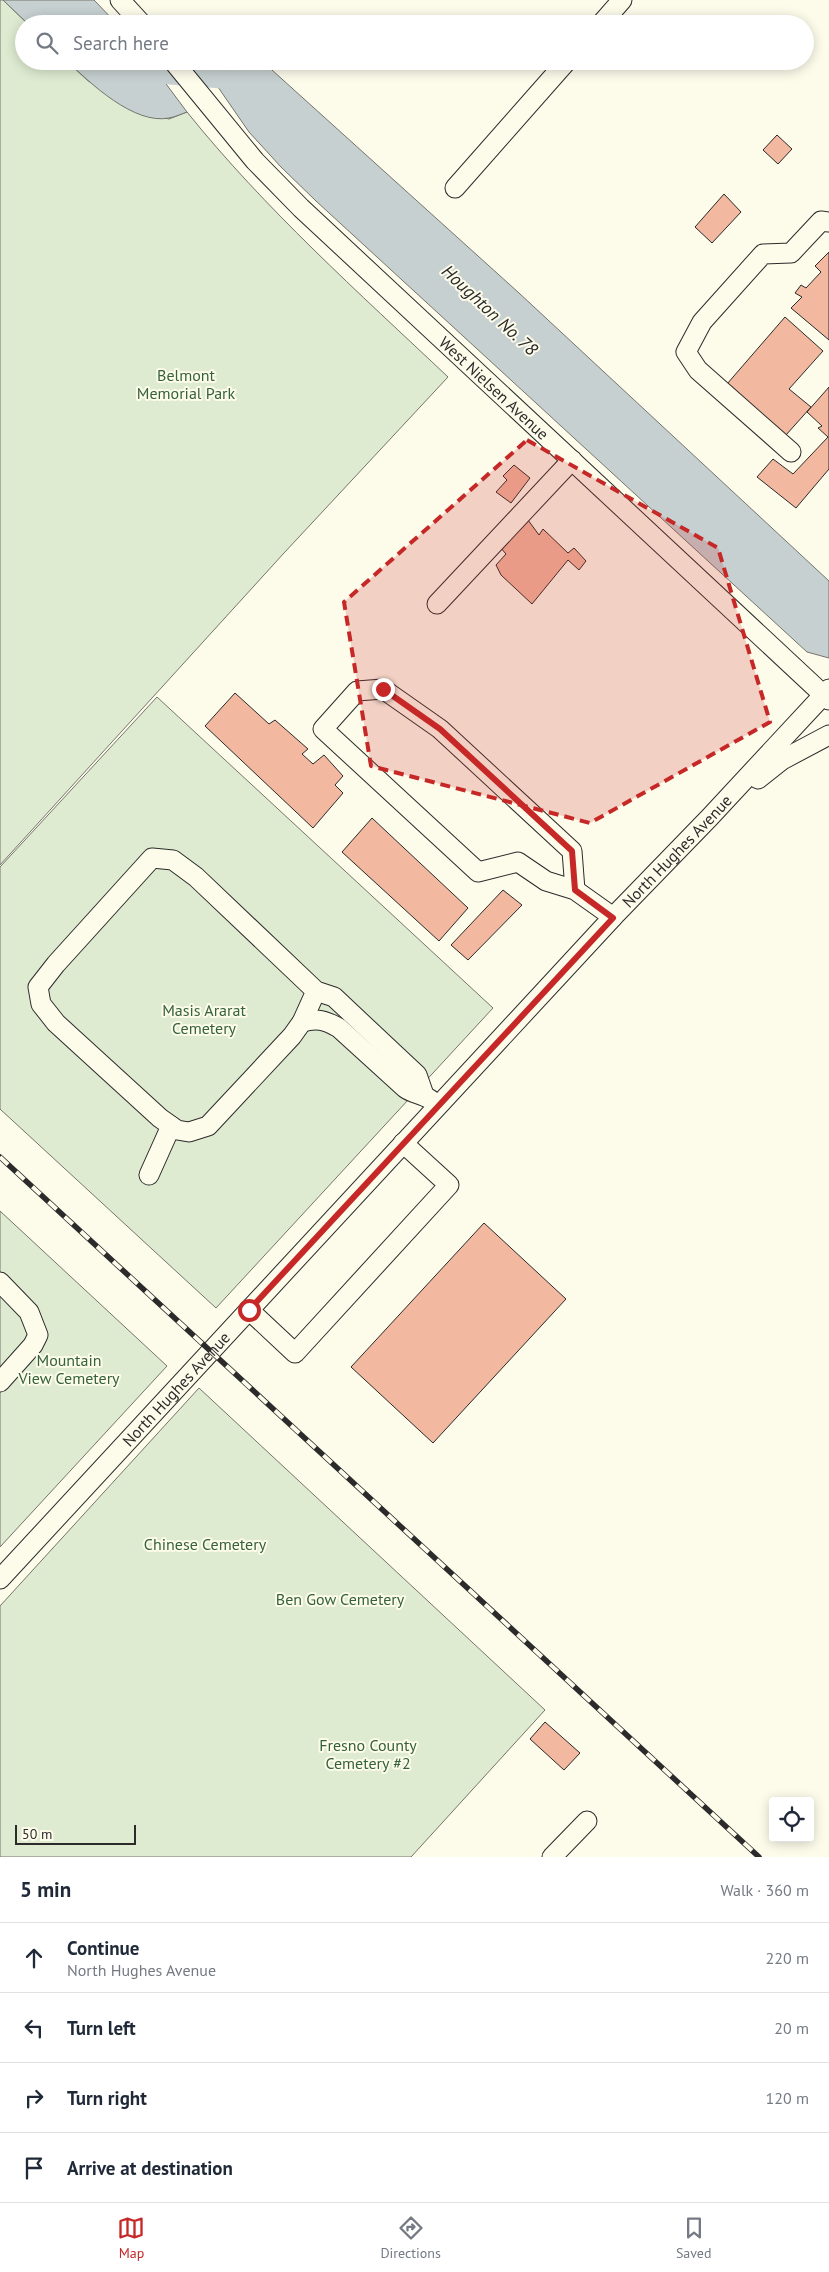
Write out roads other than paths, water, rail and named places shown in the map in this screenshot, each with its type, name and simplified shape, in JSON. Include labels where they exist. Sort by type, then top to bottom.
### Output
[{"type":"street","points":[[120,0],[134,15]]},
{"type":"street","points":[[609,15],[622,0]]},
{"type":"street","name":"West Nielsen Avenue","points":[[180,70],[255,160],[301,208],[827,694]]},
{"type":"street","points":[[455,188],[559,70]]},
{"type":"street","points":[[791,452],[698,370],[686,352],[702,322],[763,254],[791,253],[826,219]]},
{"type":"street","points":[[437,604],[572,460]]},
{"type":"street","points":[[575,890],[572,851],[440,729],[383,689],[357,691],[323,729],[478,872],[518,862],[546,881],[575,890],[613,918]]},
{"type":"street","name":"North Hughes Avenue","points":[[0,1579],[403,1143],[431,1100],[613,918],[827,694]]},
{"type":"street","points":[[710,817],[782,760],[829,735]]},
{"type":"street","points":[[316,991],[302,1022],[256,1077],[208,1126],[189,1132],[177,1130],[170,1126],[56,1023],[41,1004],[38,987],[56,964],[152,858],[172,860],[196,877],[316,991],[334,997],[417,1075],[431,1100]]},
{"type":"street","points":[[302,1022],[314,1019],[327,1021],[339,1028],[404,1088],[431,1100]]},
{"type":"street","points":[[149,1175],[170,1126]]},
{"type":"street","points":[[249,1310],[295,1353],[449,1185],[403,1143]]},
{"type":"street","points":[[0,1282],[29,1312],[38,1335],[33,1346],[0,1382]]},
{"type":"street","points":[[552,1857],[586,1821]]},
{"type":"water","points":[[3,0],[94,0],[108,15],[19,15]]},
{"type":"water","points":[[77,70],[156,70],[187,112],[169,118],[142,115],[127,109],[100,91]]},
{"type":"water","points":[[206,70],[272,70],[519,293],[829,581],[829,658],[807,652],[316,201],[249,132]]},
{"type":"waterway","name":"Houghton No. 78","points":[[143,70],[176,76],[235,81]]},
{"type":"railway","points":[[0,1157],[759,1857]]},
{"type":"park label","name":"Belmont Memorial Park","points":[[186,384]]},
{"type":"park label","name":"Masis Ararat Cemetery","points":[[204,1019]]},
{"type":"park label","name":"Mountain View Cemetery","points":[[69,1369]]},
{"type":"park label","name":"Chinese Cemetery","points":[[205,1544]]},
{"type":"park label","name":"Ben Gow Cemetery","points":[[340,1599]]},
{"type":"park label","name":"Fresno County Cemetery #2","points":[[368,1754]]}]
